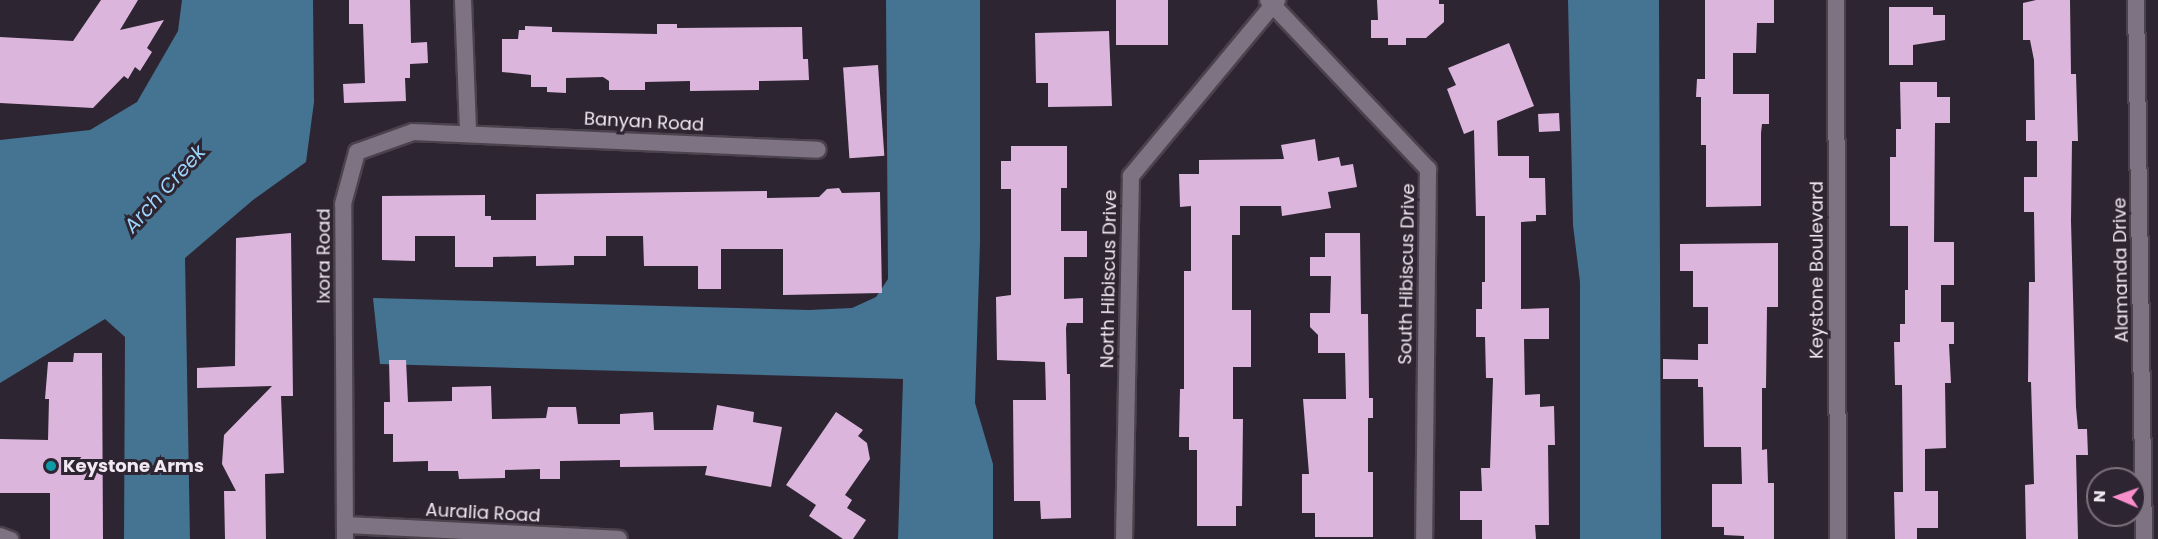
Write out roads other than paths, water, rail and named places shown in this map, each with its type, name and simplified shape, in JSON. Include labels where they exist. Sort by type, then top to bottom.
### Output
[{"type":"street","points":[[463,0],[468,133]]},
{"type":"street","name":"Keystone Boulevard","points":[[1836,0],[1838,539]]},
{"type":"street","name":"Alamanda Drive","points":[[2136,0],[2144,539]]},
{"type":"street","name":"North Hibiscus Drive","points":[[1124,539],[1131,176],[1272,2]]},
{"type":"street","name":"South Hibiscus Drive","points":[[1272,2],[1428,169],[1424,539]]},
{"type":"street","name":"Ixora Road","points":[[345,532],[343,204],[357,152],[413,132],[468,133]]},
{"type":"street","name":"Banyan Road","points":[[468,133],[818,150]]},
{"type":"street","name":"Auralia Road","points":[[345,532],[619,539]]},
{"type":"lane","points":[[0,535],[11,539]]},
{"type":"water","name":"Arch Creek","points":[[182,0],[313,0],[314,102],[306,162],[253,200],[185,258],[190,539],[124,539],[125,337],[105,319],[0,383],[0,140],[90,130],[137,102],[178,31]]},
{"type":"water","points":[[886,0],[980,0],[980,243],[975,403],[993,464],[993,539],[898,539],[903,379],[380,364],[373,298],[809,310],[852,308],[876,297],[888,279]]},
{"type":"water","points":[[1568,0],[1659,0],[1661,539],[1580,539],[1580,282],[1573,225]]},
{"type":"place","name":"Keystone Arms","points":[[51,466]]}]
